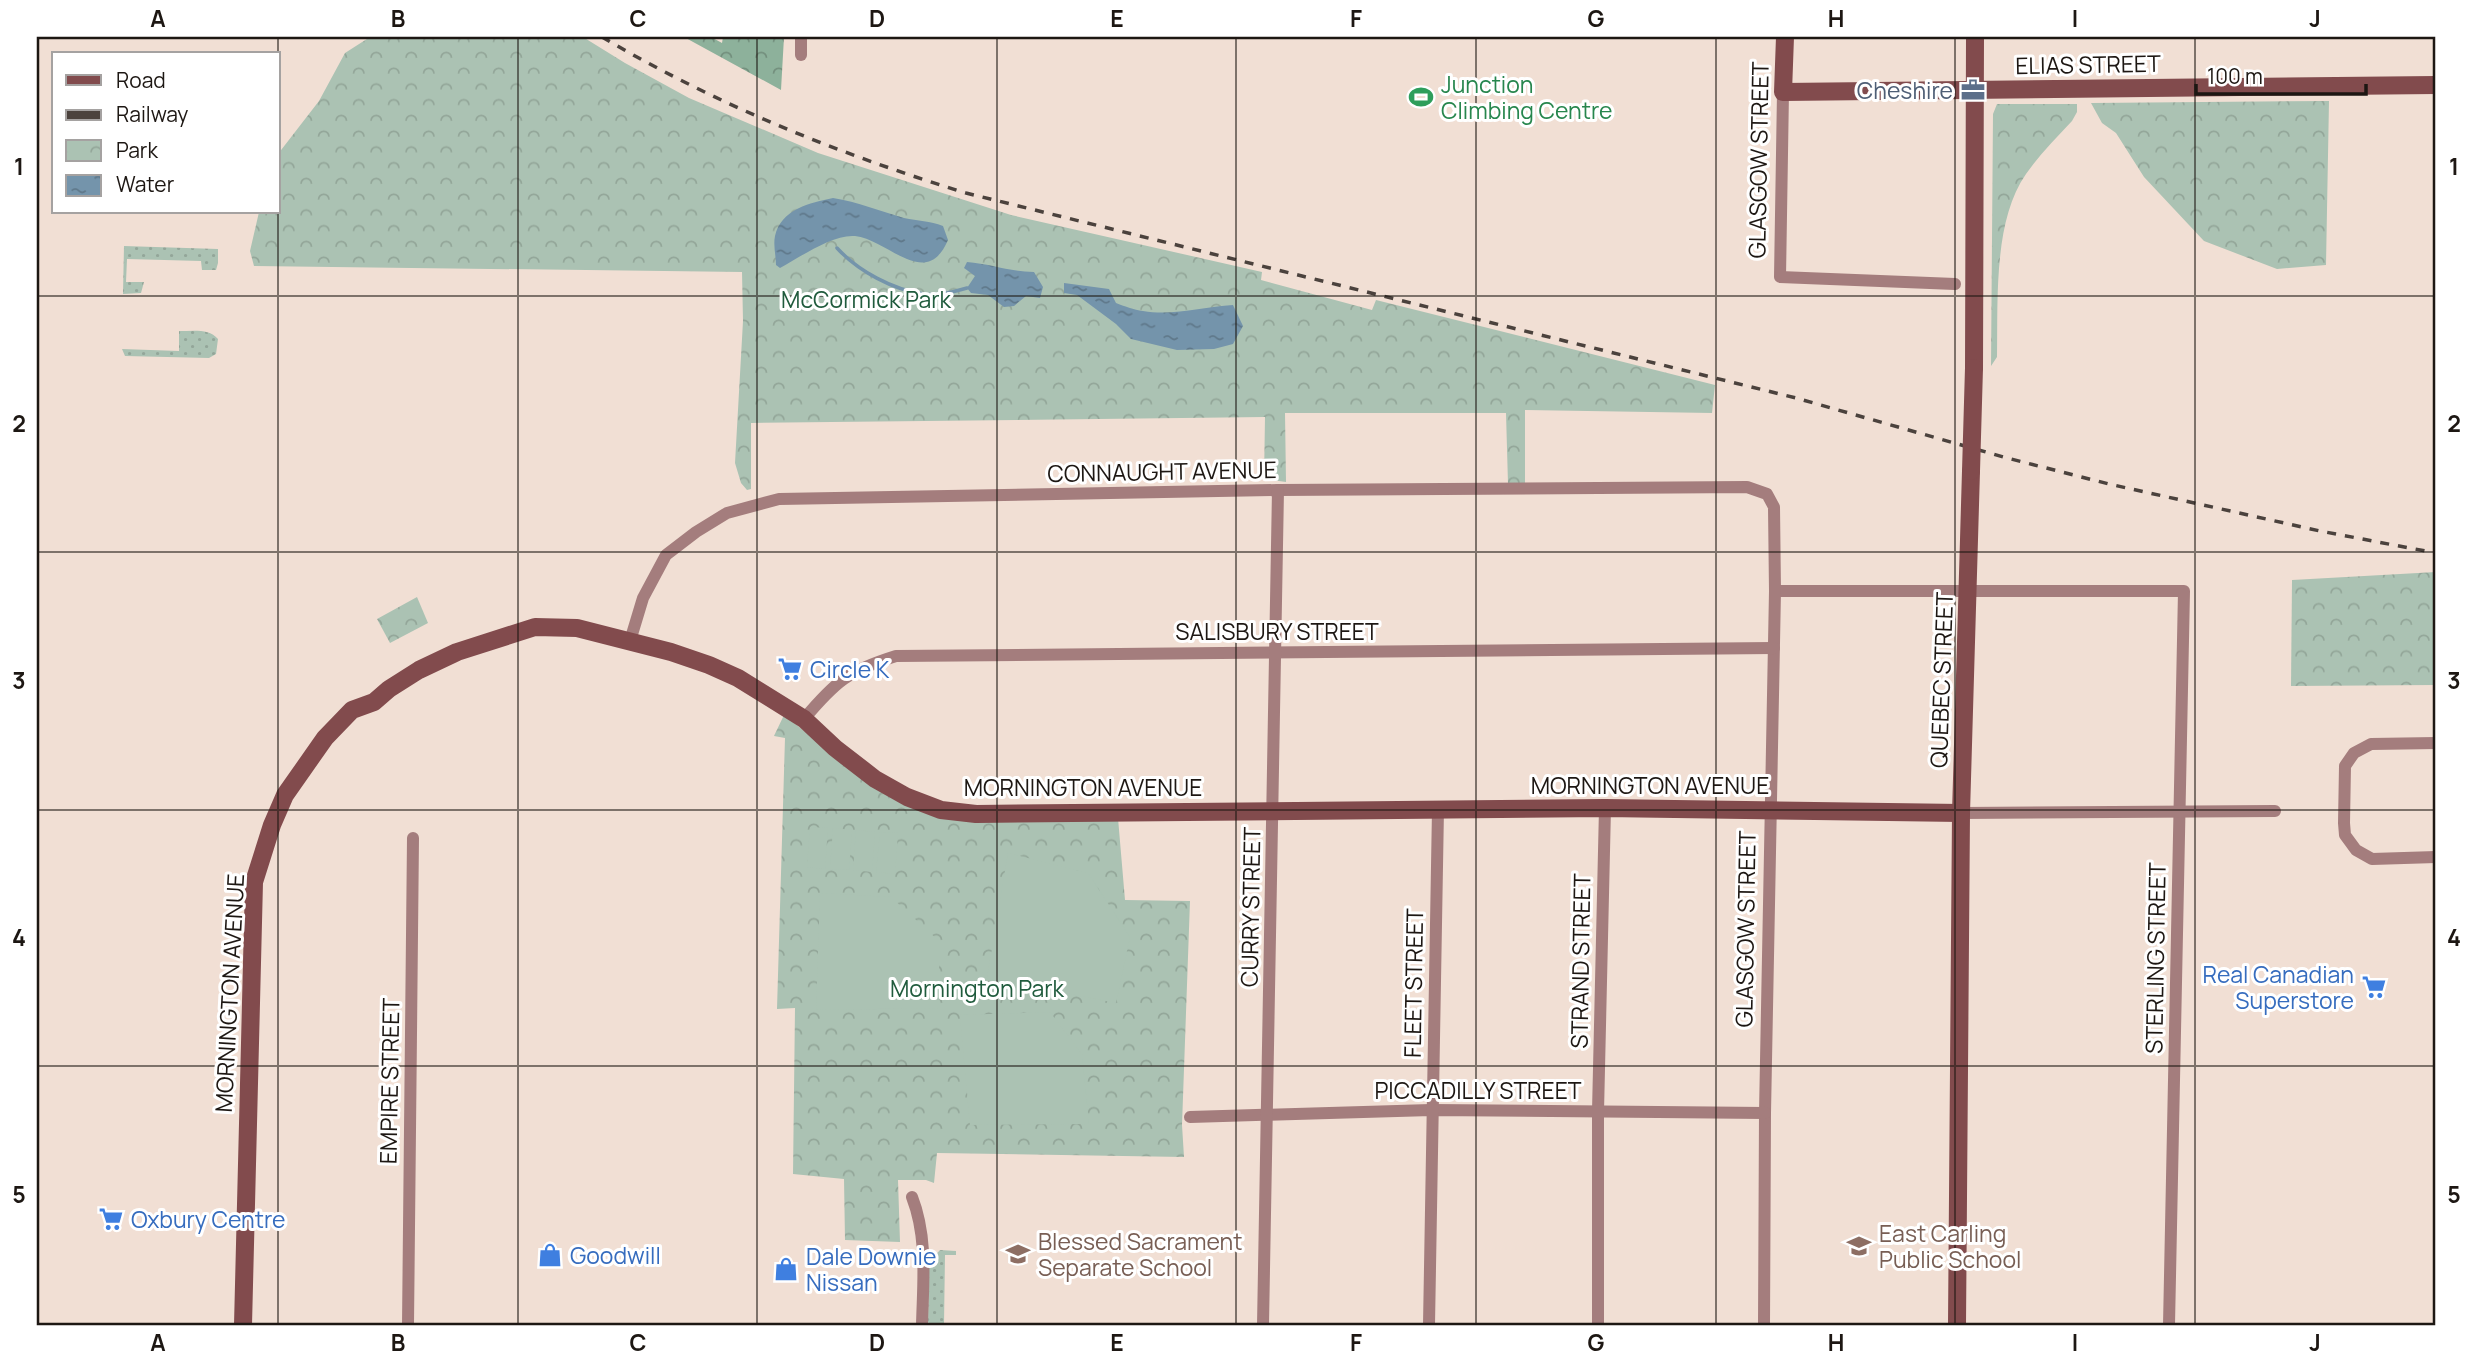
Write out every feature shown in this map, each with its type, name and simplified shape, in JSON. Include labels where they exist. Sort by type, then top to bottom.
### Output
[{"type":"street","points":[[801,37],[802,55]]},
{"type":"street","name":"GLASGOW STREET","points":[[1785,37],[1780,277],[1955,284]]},
{"type":"street","name":"QUEBEC STREET","points":[[1957,1325],[1961,813],[1974,368],[1975,37]]},
{"type":"street","name":"ELIAS STREET","points":[[1783,92],[2436,85]]},
{"type":"street","name":"CONNAUGHT AVENUE","points":[[630,641],[643,597],[666,555],[727,513],[779,499],[1278,490],[1747,487],[1767,494]]},
{"type":"street","name":"CURRY STREET","points":[[1263,1325],[1278,490]]},
{"type":"street","name":"GLASGOW STREET","points":[[1764,1325],[1765,1113],[1773,810],[1775,591],[1774,507],[1767,494]]},
{"type":"street","points":[[1775,591],[1968,590]]},
{"type":"street","name":"STERLING STREET","points":[[1968,590],[2184,591],[2169,1325]]},
{"type":"street","name":"MORNINGTON AVENUE","points":[[243,1325],[254,882],[272,825],[285,795],[325,738],[352,710],[374,702],[389,689],[457,652],[536,628],[577,628],[707,664],[736,676],[804,719],[835,748],[875,779],[907,797],[941,810],[976,814],[1605,808],[1961,813],[2275,811]]},
{"type":"street","name":"SALISBURY STREET","points":[[804,719],[830,689],[849,674],[869,664],[896,656],[1773,648]]},
{"type":"street","points":[[2436,743],[2371,744],[2354,753],[2346,766],[2344,823],[2345,835],[2356,850],[2372,859],[2436,857]]},
{"type":"street","name":"STRAND STREET","points":[[1598,1325],[1598,1112],[1605,808]]},
{"type":"street","name":"FLEET STREET","points":[[1429,1325],[1438,809]]},
{"type":"street","name":"EMPIRE STREET","points":[[408,1325],[413,838]]},
{"type":"street","name":"PICCADILLY STREET","points":[[1190,1117],[1431,1110],[1765,1113]]},
{"type":"street","points":[[912,1197],[923,1236],[922,1325]]},
{"type":"green space","name":"McCormick Park","points":[[370,37],[583,37],[689,98],[818,153],[1011,215],[1262,272],[1261,280],[1372,310],[1376,300],[1715,385],[1712,413],[1525,410],[1525,484],[1508,484],[1506,413],[1285,413],[1286,482],[1264,479],[1265,417],[751,423],[751,489],[747,490],[741,483],[735,463],[743,321],[742,272],[254,266],[250,251],[259,214],[280,214],[280,151],[319,101],[345,53]]},
{"type":"green space","points":[[684,37],[711,37],[722,43],[723,37],[784,37],[781,90]]},
{"type":"green space","points":[[2329,101],[2326,265],[2277,269],[2204,241],[2144,177],[2116,133],[2102,123],[2091,103]]},
{"type":"green space","points":[[1997,104],[2077,104],[2077,112],[2042,153],[2015,193],[1999,262],[1997,357],[1991,366],[1993,114]]},
{"type":"green space","points":[[124,246],[218,249],[218,263],[216,270],[202,270],[201,261],[127,259],[126,282],[144,282],[141,293],[123,294]]},
{"type":"green space","points":[[179,331],[200,331],[214,335],[218,339],[216,354],[209,358],[125,356],[122,349],[179,351]]},
{"type":"green space","points":[[2436,572],[2436,685],[2291,686],[2292,580]]},
{"type":"green space","points":[[417,597],[428,623],[390,643],[377,619]]},
{"type":"green space","name":"Mornington Park","points":[[784,715],[897,801],[1118,818],[1125,900],[1190,901],[1182,1125],[1184,1157],[937,1153],[934,1183],[926,1180],[898,1180],[900,1242],[845,1240],[844,1179],[793,1174],[795,1008],[777,1009],[785,738],[774,736]]},
{"type":"green space","points":[[810,827],[828,828],[825,869],[807,867]]},
{"type":"green space","points":[[833,828],[852,830],[849,870],[830,869]]},
{"type":"green space","points":[[856,830],[875,832],[872,872],[853,870]]},
{"type":"green space","points":[[880,832],[898,833],[895,874],[876,872]]},
{"type":"green space","points":[[1008,853],[1088,873],[1130,937],[1116,1003],[987,978]]},
{"type":"green space","points":[[820,893],[891,897],[939,941],[939,1008],[816,1010]]},
{"type":"green space","points":[[1050,1012],[1082,1054],[1089,1124],[970,1125],[960,1015]]},
{"type":"green space","points":[[940,1250],[956,1251],[956,1255],[945,1255],[944,1325],[930,1325],[929,1262]]},
{"type":"water","points":[[833,198],[943,226],[948,240],[939,255],[929,261],[918,262],[906,259],[868,239],[846,236],[827,242],[780,268],[776,265],[775,236],[783,219],[798,209]]},
{"type":"water","points":[[967,262],[1034,272],[1043,287],[1040,298],[1026,296],[1014,306],[1004,307],[988,295],[971,293],[967,288],[975,276],[964,268]]},
{"type":"water","points":[[1064,283],[1109,289],[1116,303],[1143,311],[1177,312],[1233,305],[1243,326],[1233,344],[1214,349],[1177,350],[1131,339],[1116,324],[1077,295],[1064,293]]},
{"type":"waterway","points":[[837,248],[866,272],[888,284],[912,292],[935,294],[967,288]]},
{"type":"railway","points":[[602,37],[690,85],[780,126],[872,162],[966,193],[1796,398],[2109,484],[2320,531],[2436,553]]},
{"type":"place","name":"Cheshire","points":[[1973,90]]},
{"type":"place","name":"Junction Climbing Centre","points":[[1421,97]]},
{"type":"place","name":"Circle K","points":[[790,669]]},
{"type":"place","name":"Real Canadian Superstore","points":[[2374,987]]},
{"type":"place","name":"Oxbury Centre","points":[[111,1219]]},
{"type":"place","name":"East Carling Public School","points":[[1859,1246]]},
{"type":"place","name":"Blessed Sacrament Separate School","points":[[1018,1254]]},
{"type":"place","name":"Goodwill","points":[[550,1255]]},
{"type":"place","name":"Dale Downie Nissan","points":[[786,1269]]}]
